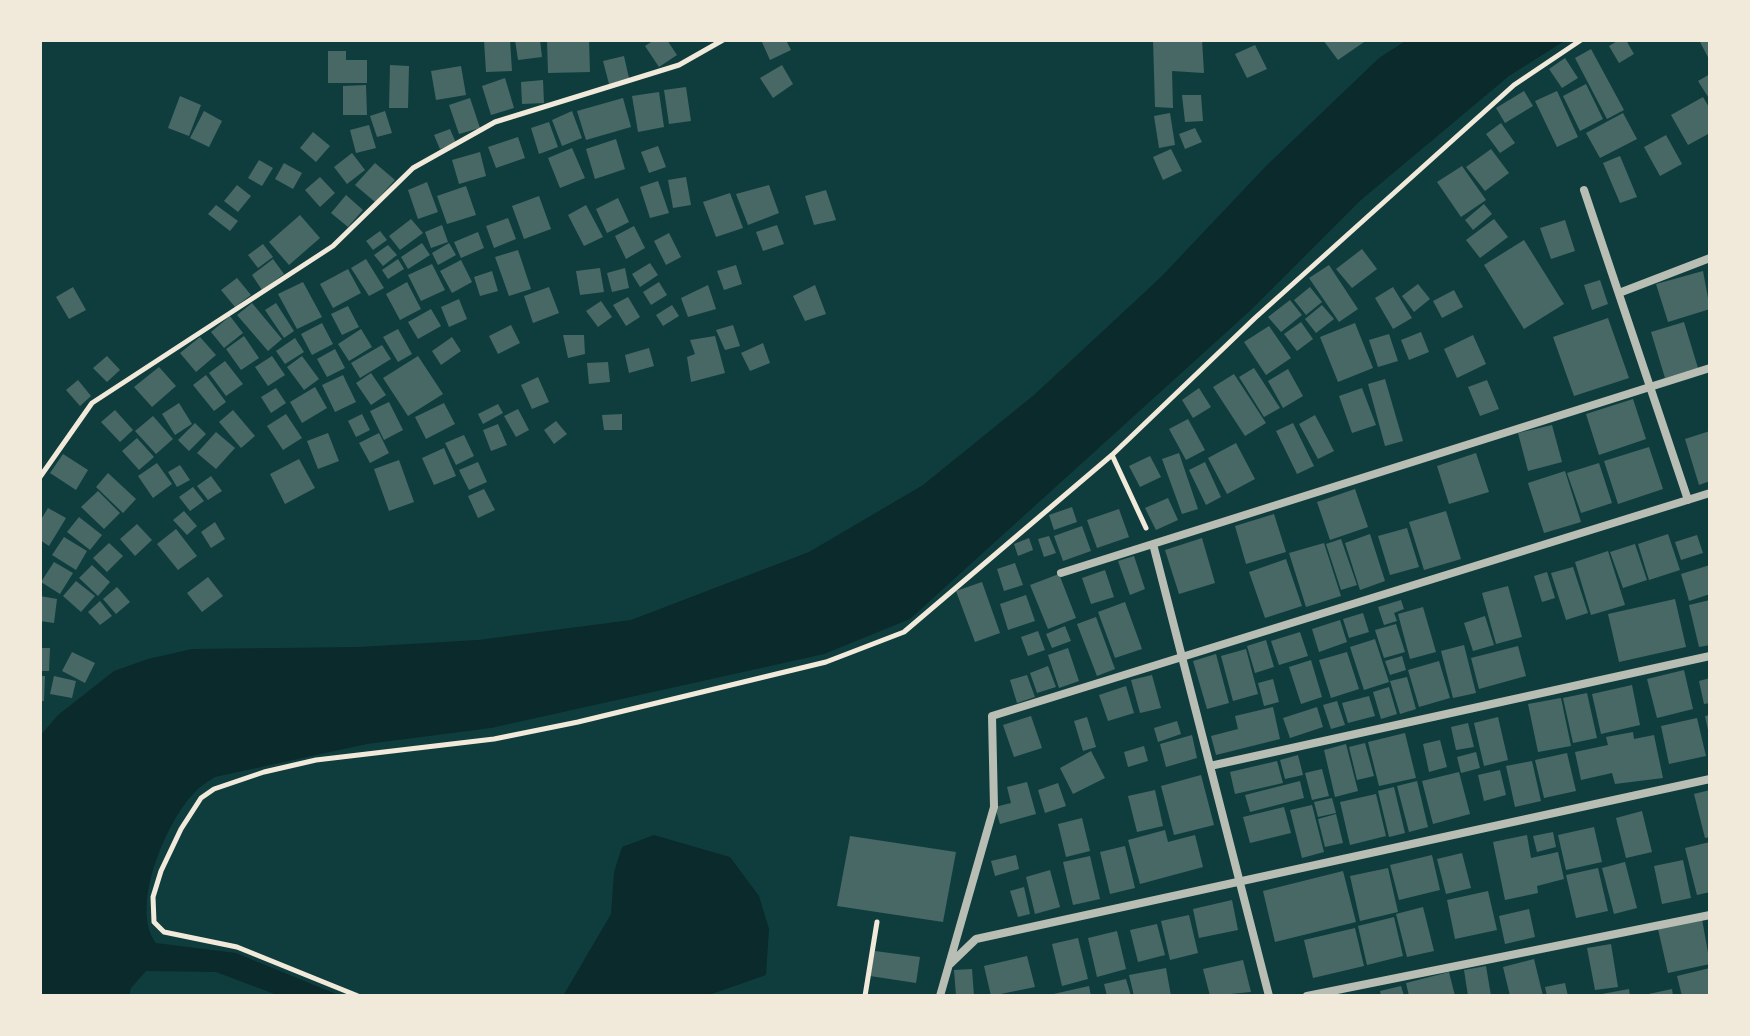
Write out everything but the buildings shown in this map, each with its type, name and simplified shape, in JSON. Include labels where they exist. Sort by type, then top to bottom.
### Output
[{"type":"street","points":[[1584,190],[1652,385],[1688,500]]},
{"type":"street","points":[[1619,293],[1710,258]]},
{"type":"street","points":[[1061,573],[1710,368]]},
{"type":"street","points":[[940,996],[994,807],[992,716],[1710,493]]},
{"type":"street","points":[[1153,544],[1238,885],[1269,996]]},
{"type":"street","points":[[1210,766],[1710,656]]},
{"type":"street","points":[[947,967],[976,939],[1238,885],[1710,779]]},
{"type":"street","points":[[1307,996],[1710,915]]},
{"type":"path","points":[[40,477],[92,403],[333,246],[413,168],[495,122],[679,65],[723,40]]},
{"type":"path","points":[[358,996],[237,947],[164,932],[154,922],[153,897],[161,871],[181,829],[201,798],[214,789],[264,772],[316,760],[494,739],[826,662],[904,632],[1112,455],[1255,318],[1514,85],[1581,40]]},
{"type":"path","points":[[1112,455],[1153,544]]},
{"type":"path","points":[[865,996],[877,922]]},
{"type":"water","points":[[1407,40],[1566,40],[1509,76],[1361,200],[1252,309],[910,619],[824,654],[491,728],[367,744],[215,777],[197,790],[184,805],[154,865],[147,909],[149,928],[156,943],[236,953],[341,996],[280,996],[216,972],[146,971],[131,988],[129,996],[40,996],[40,736],[58,715],[114,671],[192,649],[358,647],[478,640],[631,620],[809,552],[923,485],[1034,395],[1161,277],[1266,166],[1379,58]]},
{"type":"water","points":[[654,835],[730,857],[759,896],[769,929],[766,975],[706,996],[563,996],[611,914],[614,872],[622,847]]}]
